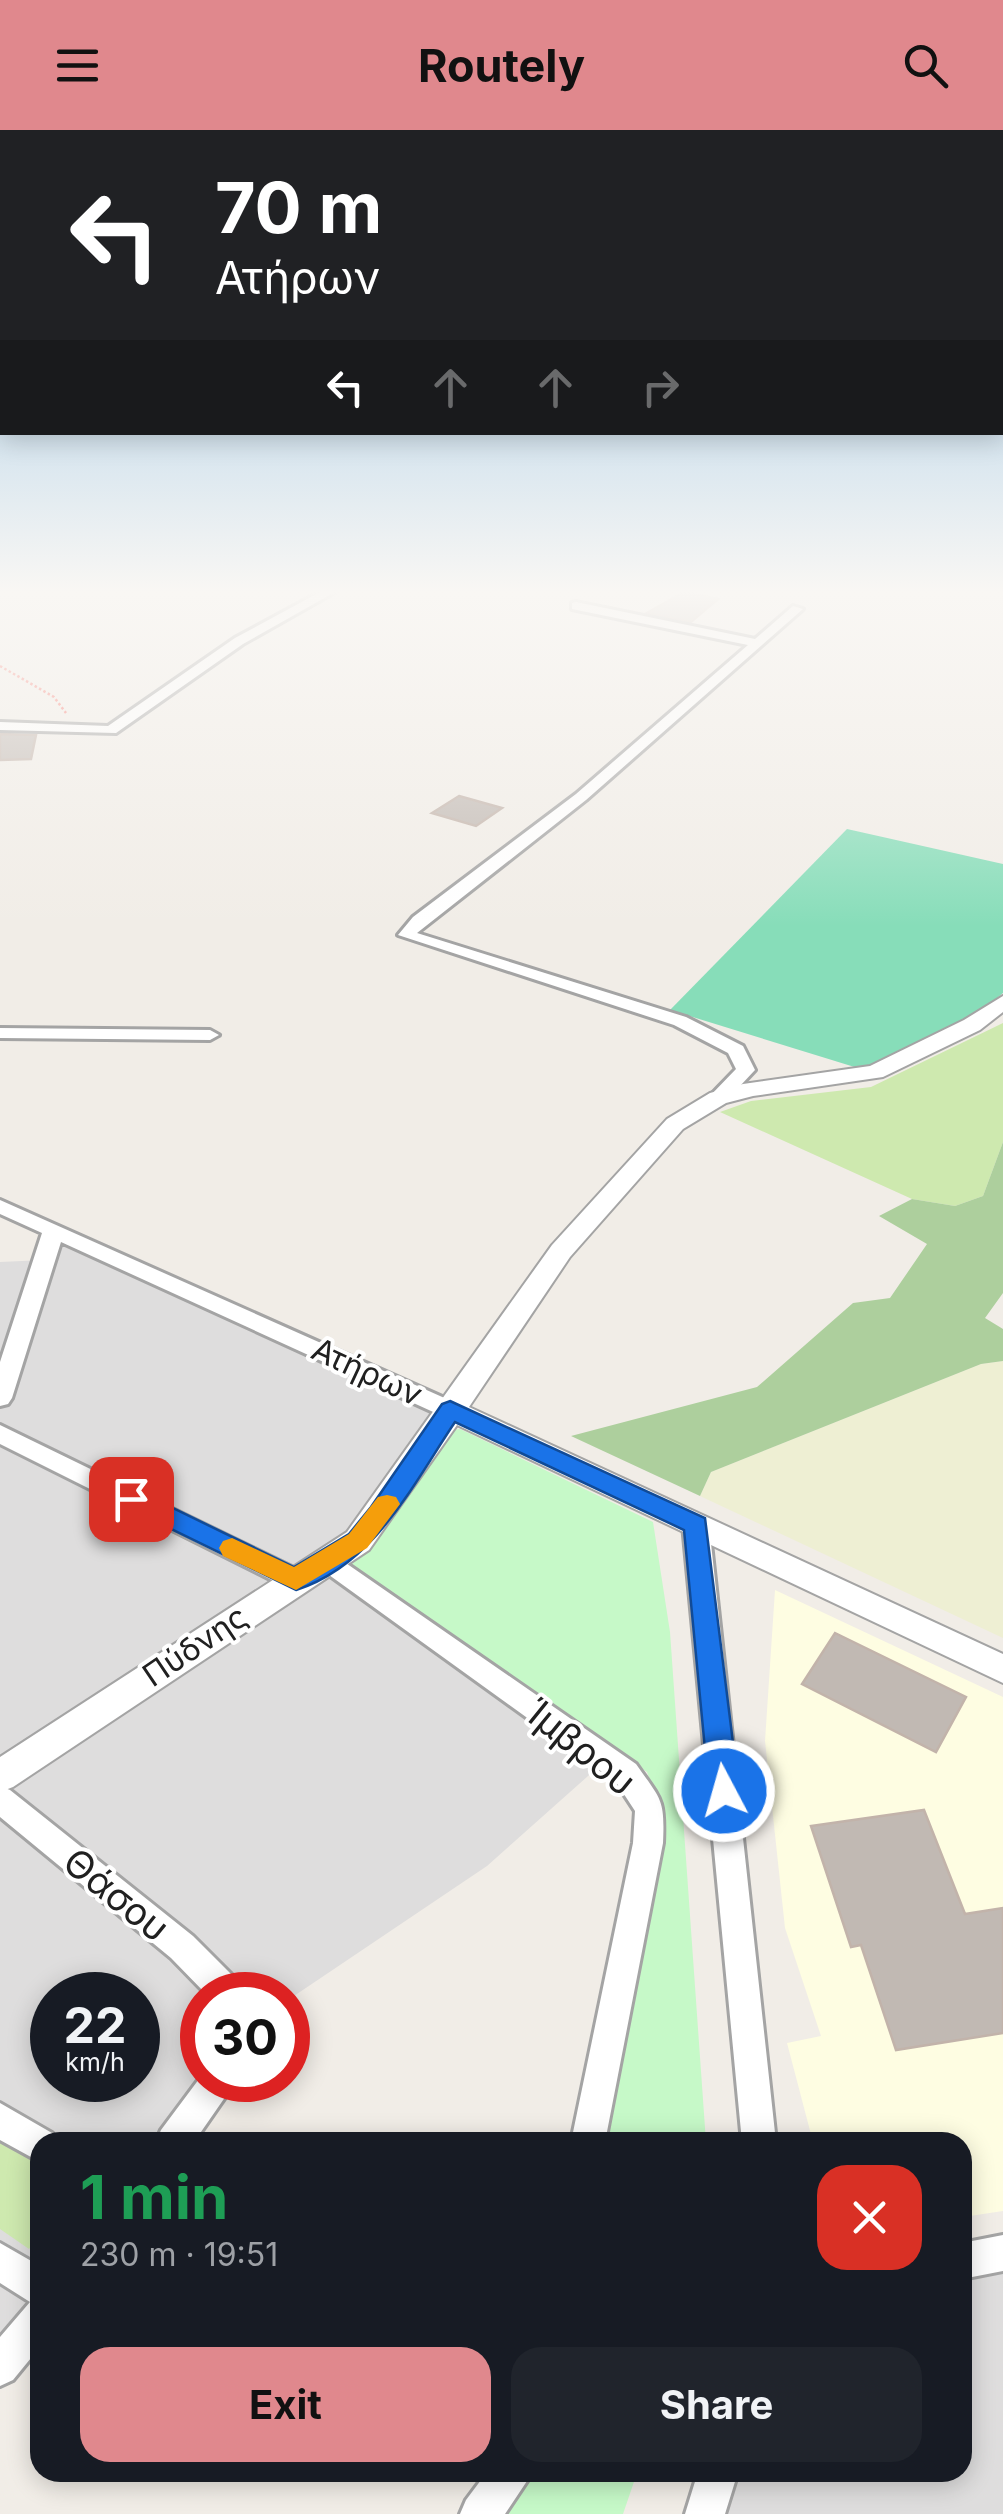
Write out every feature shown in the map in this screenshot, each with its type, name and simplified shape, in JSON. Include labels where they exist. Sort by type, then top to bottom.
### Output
[{"type":"street","points":[[0,726],[78,730],[118,726],[150,703]]},
{"type":"street","points":[[687,703],[581,796],[454,893],[406,935],[680,1021],[736,1050],[746,1070],[718,1098]]},
{"type":"street","name":"Πύδνης","points":[[0,1776],[358,1541],[561,1251],[675,1124],[718,1098],[751,1089],[875,1072],[972,1025],[1003,1002]]},
{"type":"street","points":[[0,1033],[210,1035]]},
{"type":"street","name":"Ατήρων","points":[[0,1206],[450,1410],[1003,1670]]},
{"type":"street","points":[[0,1398],[54,1229]]},
{"type":"street","points":[[0,1434],[296,1580]]},
{"type":"street","points":[[696,1525],[758,2132]]},
{"type":"street","name":"Ίμβρου","points":[[327,1560],[626,1773],[650,1808],[648,1843],[590,2132]]},
{"type":"street","name":"Θάσου","points":[[0,1799],[206,1972]]},
{"type":"street","points":[[181,2132],[203,2102]]},
{"type":"street","points":[[0,2120],[30,2139]]},
{"type":"street","points":[[0,2261],[30,2281]]},
{"type":"street","points":[[0,2367],[30,2330]]},
{"type":"street","points":[[480,2514],[505,2482]]},
{"type":"street","points":[[705,2514],[715,2482]]},
{"type":"path","points":[[59,703],[78,730]]},
{"type":"shaded area","points":[[54,1229],[450,1410],[380,1514],[606,1760],[487,1866],[310,1985],[310,1972],[180,1972],[180,2102],[203,2102],[181,2132],[30,2132],[30,2330],[0,2367],[0,1262],[44,1260]]},
{"type":"shaded area","points":[[1003,1361],[1003,1638],[700,1496],[711,1472],[981,1364]]},
{"type":"shaded area","points":[[775,1590],[1003,1697],[1003,2211],[972,2216],[972,2132],[810,2132],[787,2043],[821,2036],[785,1928],[765,1741]]},
{"type":"shaded area","points":[[1003,2253],[1003,2514],[705,2514],[715,2482],[972,2482],[972,2259]]},
{"type":"green space","points":[[847,829],[1003,864],[1003,993],[968,1022],[861,1069],[670,1010]]},
{"type":"green space","points":[[1003,1023],[1003,1142],[983,1196],[955,1206],[912,1199],[720,1112],[751,1101],[871,1087]]},
{"type":"green space","points":[[1003,1142],[1003,1293],[985,1318],[1003,1329],[1003,1361],[981,1364],[711,1472],[700,1496],[571,1436],[757,1387],[853,1303],[890,1298],[927,1244],[879,1216],[912,1199],[955,1206],[983,1196]]},
{"type":"green space","points":[[460,1429],[653,1522],[670,1632],[705,2132],[592,2132],[656,1798],[647,1772],[343,1562],[390,1520],[446,1431]]},
{"type":"green space","points":[[0,2132],[30,2152],[30,2248],[0,2229]]},
{"type":"green space","points":[[505,2482],[634,2482],[623,2514],[472,2514]]},
{"type":"building","points":[[0,734],[36,735],[31,759],[0,760]]},
{"type":"building","points":[[459,796],[502,808],[476,826],[432,813]]},
{"type":"building","points":[[835,1633],[966,1697],[936,1752],[802,1684]]},
{"type":"building","points":[[924,1810],[965,1914],[1003,1908],[1003,2033],[896,2050],[861,1945],[851,1947],[811,1826]]},
{"type":"slow traffic","points":[[232,1548],[296,1580],[358,1541],[387,1504]]},
{"type":"route","points":[[131,1499],[296,1580],[358,1541],[450,1410],[696,1525],[724,1791]]}]
